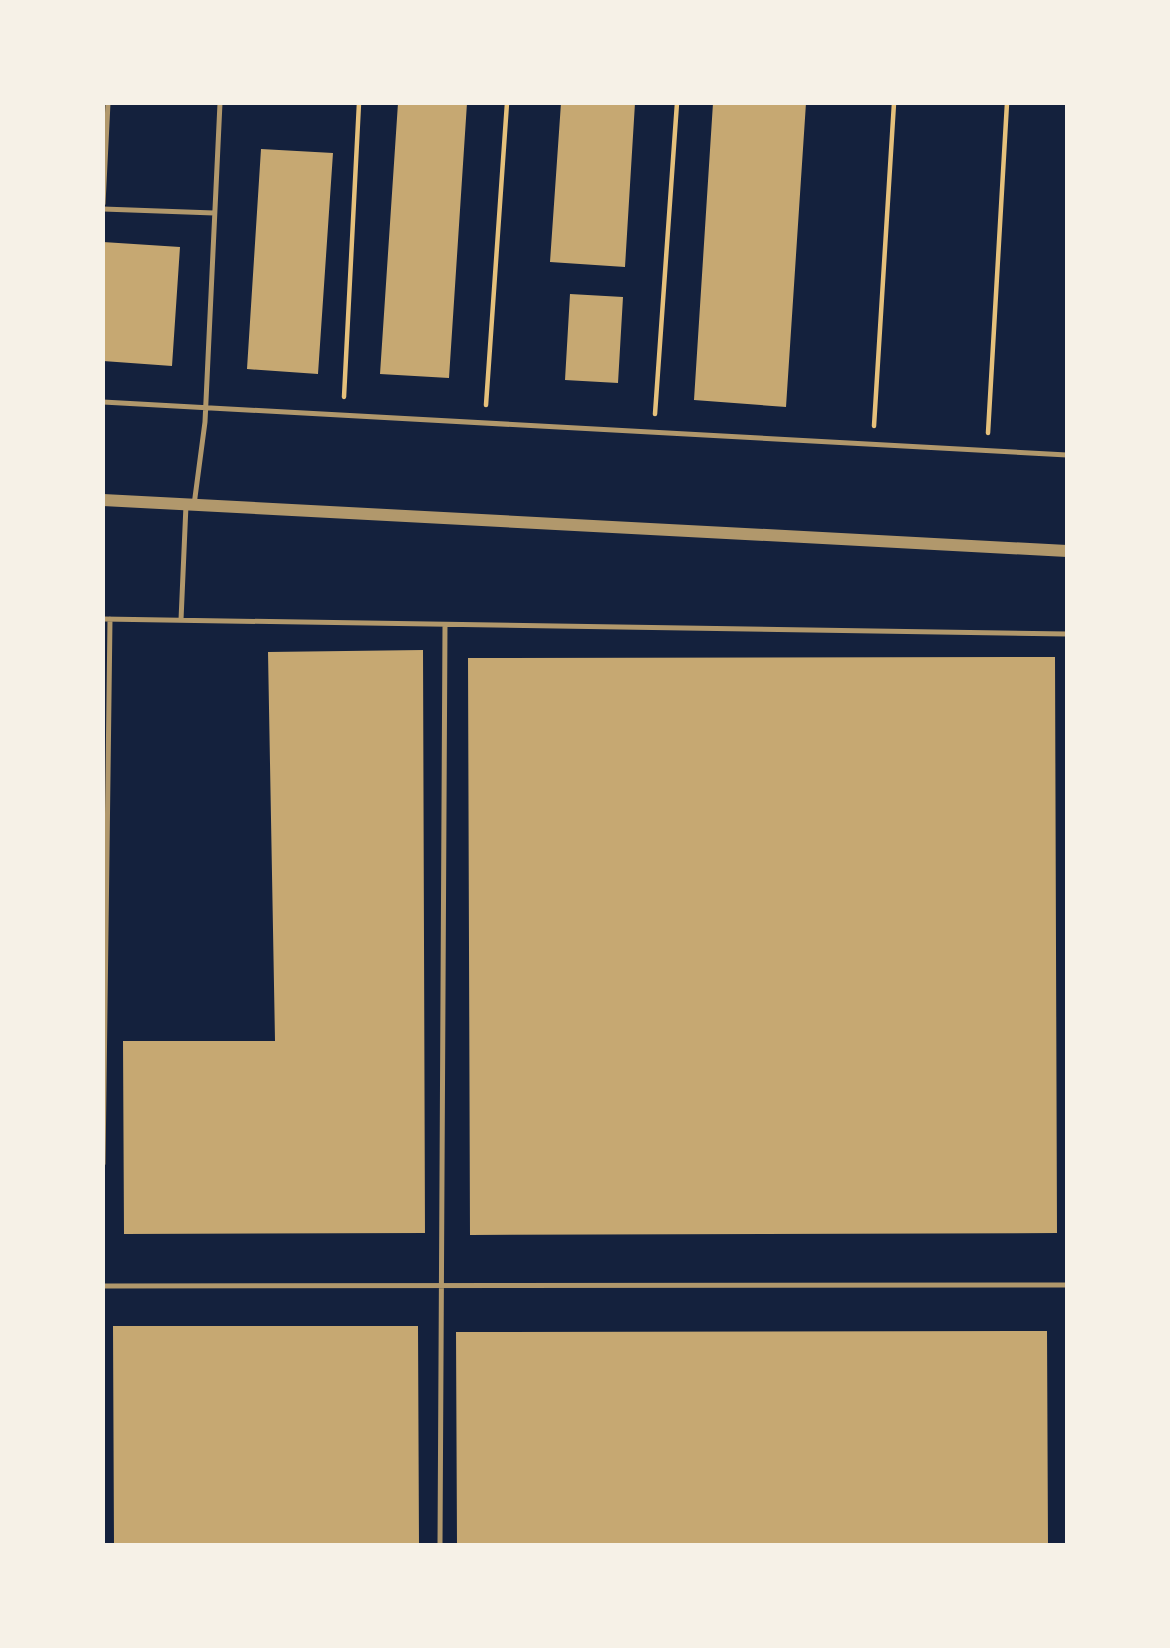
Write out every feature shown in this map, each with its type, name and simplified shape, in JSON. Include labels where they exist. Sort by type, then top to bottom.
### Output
[{"type":"street","points":[[103,500],[1067,551]]},
{"type":"lane","points":[[108,103],[103,206],[214,214]]},
{"type":"lane","points":[[181,621],[190,505],[206,408],[220,103]]},
{"type":"lane","points":[[103,402],[1067,456]]},
{"type":"lane","points":[[103,1164],[107,619],[1067,634]]},
{"type":"lane","points":[[440,1545],[445,625]]},
{"type":"lane","points":[[103,1286],[1067,1286]]},
{"type":"path","points":[[342,415],[359,103]]},
{"type":"path","points":[[485,423],[507,103]]},
{"type":"path","points":[[654,433],[677,103]]},
{"type":"path","points":[[873,445],[894,103]]},
{"type":"path","points":[[988,451],[1007,103]]},
{"type":"building","points":[[398,103],[467,103],[449,378],[380,374]]},
{"type":"building","points":[[561,103],[635,103],[625,267],[550,262]]},
{"type":"building","points":[[713,103],[806,103],[786,407],[694,400]]},
{"type":"building","points":[[261,149],[333,153],[318,374],[247,369]]},
{"type":"building","points":[[103,242],[180,247],[172,366],[103,361]]},
{"type":"building","points":[[570,294],[623,297],[618,383],[565,380]]},
{"type":"building","points":[[423,650],[425,1233],[124,1234],[123,1041],[275,1041],[268,652]]},
{"type":"building","points":[[1055,657],[1057,1233],[470,1235],[468,658]]},
{"type":"building","points":[[113,1326],[418,1326],[419,1545],[114,1545]]},
{"type":"building","points":[[1047,1331],[1048,1545],[457,1545],[456,1332]]}]
